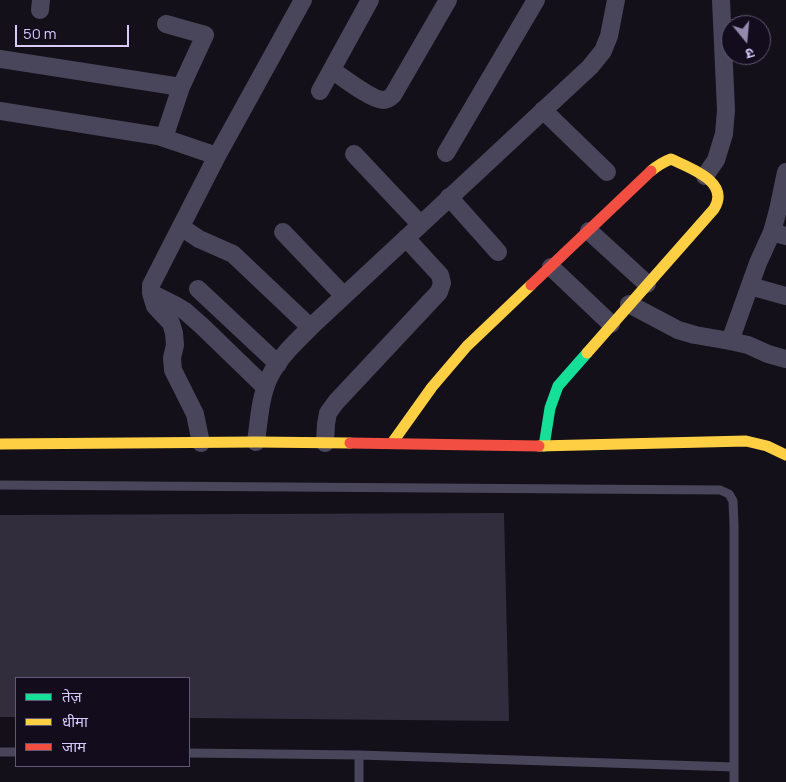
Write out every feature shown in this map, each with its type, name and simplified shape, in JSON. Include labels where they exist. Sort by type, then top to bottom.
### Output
[{"type":"street","points":[[201,443],[195,414],[173,370],[174,332],[171,323],[155,306],[151,285],[217,156],[303,0]]},
{"type":"street","points":[[320,92],[370,0]]},
{"type":"street","points":[[332,70],[373,97],[381,100],[388,99],[393,95],[448,0]]},
{"type":"street","points":[[446,152],[536,0]]},
{"type":"street","points":[[256,442],[265,387],[283,356],[420,224],[590,67],[603,51],[609,36],[616,0]]},
{"type":"street","points":[[705,176],[716,160],[724,134],[726,110],[721,0]]},
{"type":"street","points":[[164,138],[181,87],[205,35],[166,24]]},
{"type":"street","points":[[0,59],[181,87]]},
{"type":"street","points":[[543,110],[607,172]]},
{"type":"street","points":[[0,111],[158,136],[217,156]]},
{"type":"street","points":[[354,154],[420,224]]},
{"type":"street","points":[[392,443],[432,387],[467,346],[657,166],[671,159],[705,176],[714,185],[718,193],[719,202],[558,386],[549,410],[544,446]]},
{"type":"street","points":[[730,341],[758,263],[779,234],[778,210],[786,172]]},
{"type":"street","points":[[450,197],[498,252]]},
{"type":"street","points":[[181,227],[199,239],[233,254],[310,328]]},
{"type":"street","points":[[589,231],[647,284]]},
{"type":"street","points":[[283,232],[344,296]]},
{"type":"street","points":[[325,442],[328,413],[336,402],[439,292],[442,283],[440,275],[406,238]]},
{"type":"street","points":[[551,267],[611,324]]},
{"type":"street","points":[[750,286],[786,296]]},
{"type":"street","points":[[198,289],[278,364]]},
{"type":"street","points":[[151,293],[184,311],[265,387]]},
{"type":"street","points":[[629,304],[678,330],[695,336],[748,345],[768,354],[786,359]]},
{"type":"street","points":[[0,444],[325,442],[544,446],[746,441],[759,443],[786,455]]},
{"type":"lane","points":[[0,485],[720,490],[729,494],[733,502],[734,782]]},
{"type":"lane","points":[[0,752],[15,752]]},
{"type":"lane","points":[[190,753],[359,755],[734,766]]},
{"type":"lane","points":[[359,755],[359,782]]},
{"type":"building","points":[[504,513],[509,721],[190,718],[190,677],[15,677],[15,717],[0,717],[0,515]]},
{"type":"traffic: fast","points":[[544,446],[550,408],[558,386],[587,353]]},
{"type":"traffic: slow","points":[[587,353],[714,209],[718,199],[717,191],[706,177],[671,159],[651,171]]},
{"type":"traffic: slow","points":[[392,443],[432,387],[467,346],[531,285]]},
{"type":"traffic: slow","points":[[539,446],[746,441],[767,446],[786,455]]},
{"type":"traffic: slow","points":[[0,444],[350,443]]},
{"type":"traffic: jam","points":[[531,285],[651,171]]},
{"type":"traffic: jam","points":[[350,443],[539,446]]}]
